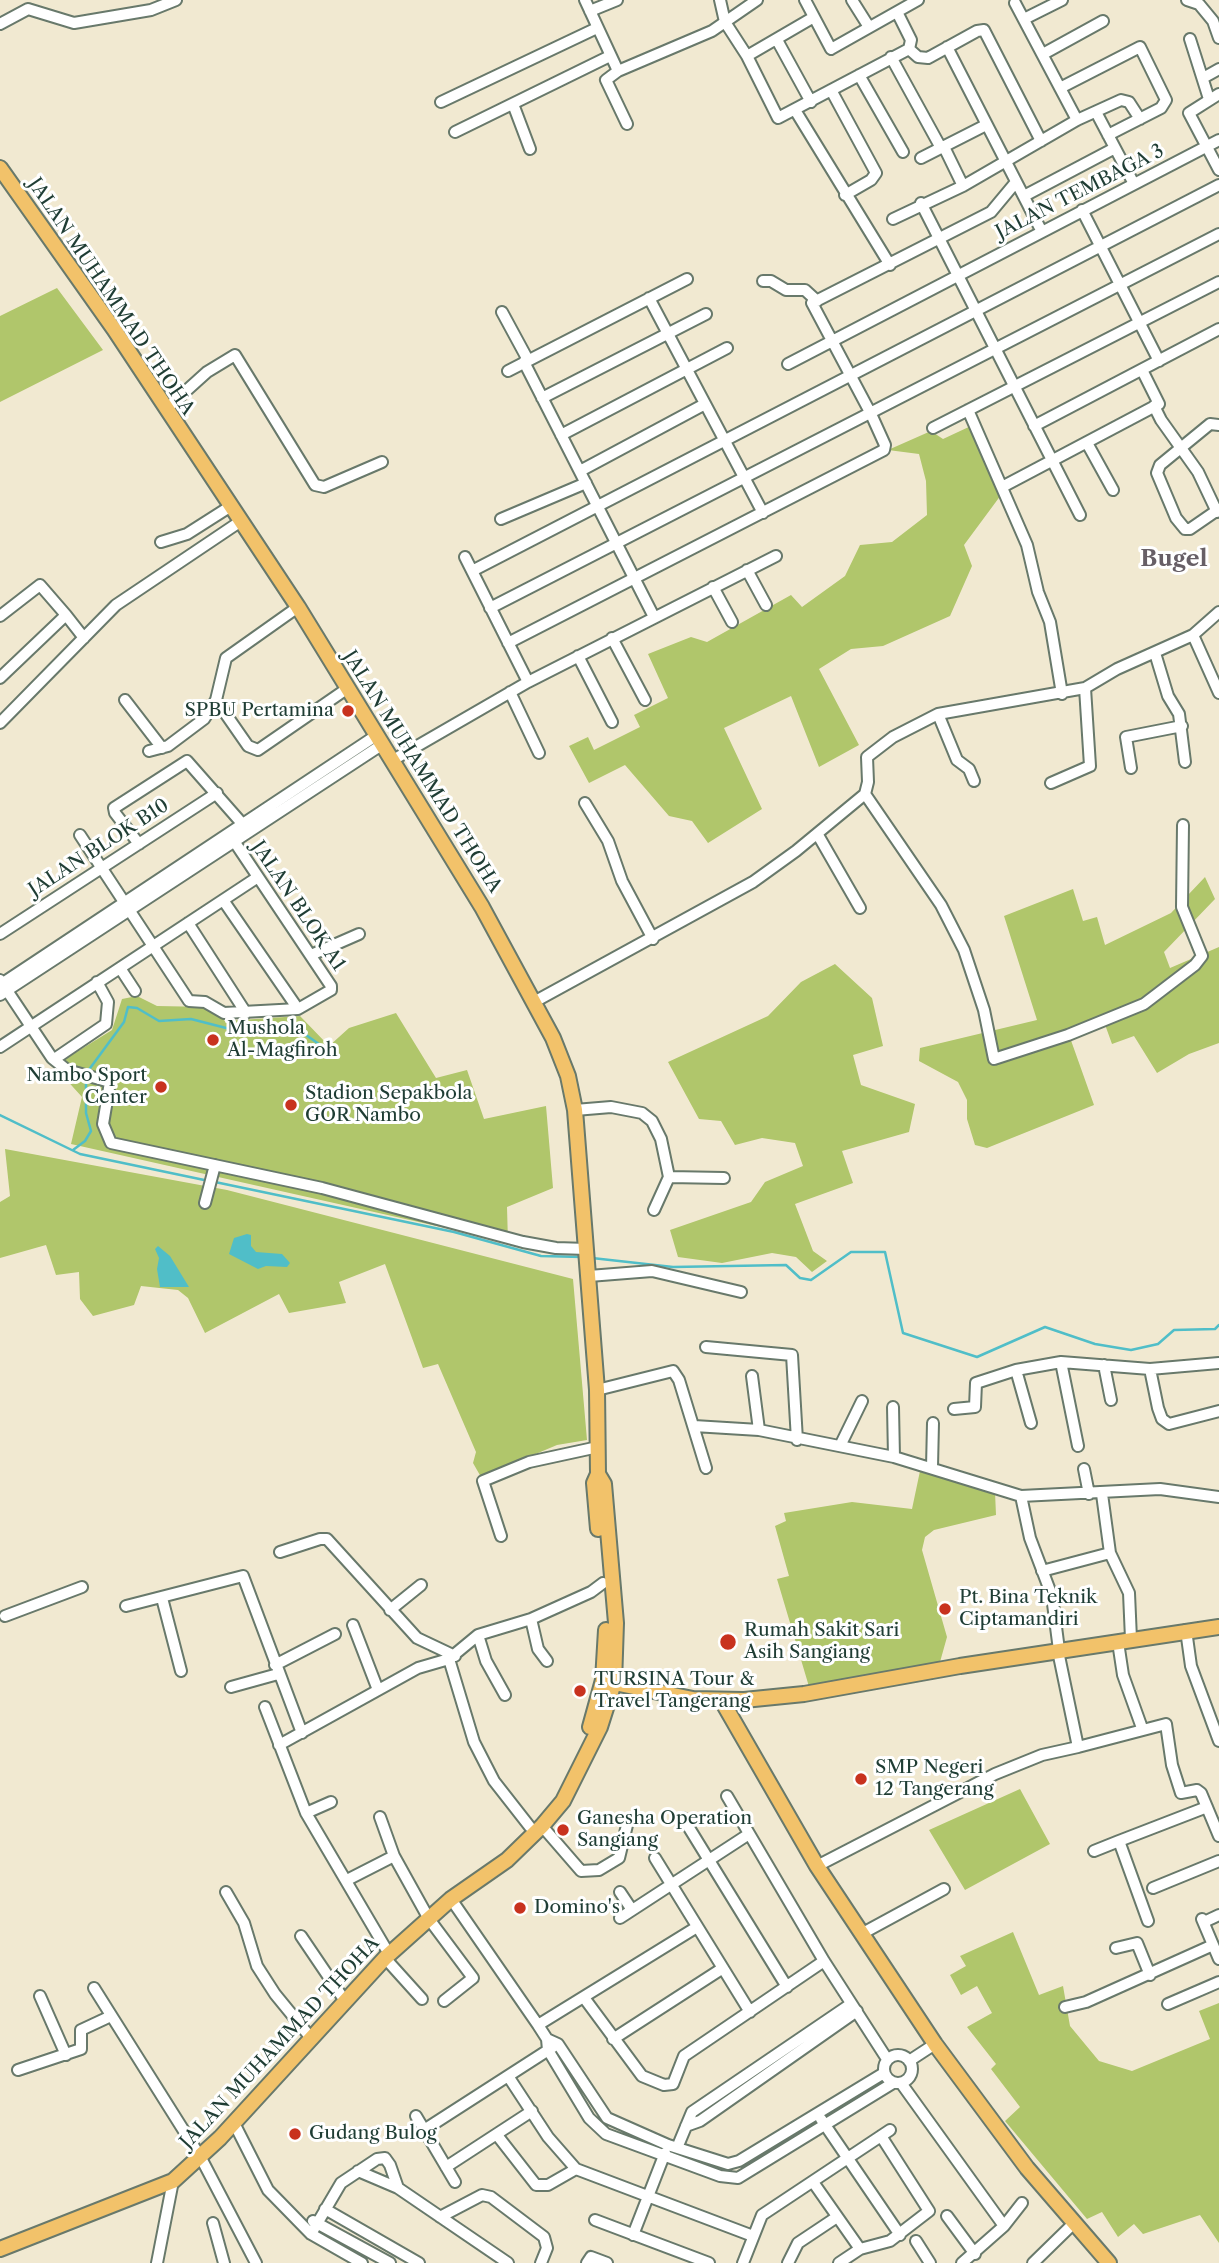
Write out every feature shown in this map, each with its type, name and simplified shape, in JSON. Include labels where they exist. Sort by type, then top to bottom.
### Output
[{"type":"main road","name":"JALAN MUHAMMAD THOHA","points":[[0,168],[114,328],[299,607],[482,907],[534,1002],[568,1076],[575,1110],[597,1390],[598,1474],[594,1483],[603,1583],[611,1623],[595,1726]]},
{"type":"main road","name":"JALAN MUHAMMAD THOHA","points":[[0,2249],[173,2181],[201,2158],[387,1956],[451,1899],[493,1867],[498,1857],[536,1826],[595,1726],[614,1683],[604,1484],[598,1474]]},
{"type":"main road","points":[[614,1683],[693,1699],[722,1701],[804,1693],[1186,1630],[1219,1627]]},
{"type":"main road","points":[[722,1701],[817,1866],[935,2045],[1027,2168],[1109,2263]]},
{"type":"street","points":[[0,24],[29,9],[74,23],[151,10],[176,0]]},
{"type":"street","points":[[585,0],[618,71]]},
{"type":"street","points":[[590,11],[617,0]]},
{"type":"street","points":[[720,0],[725,22],[747,56],[775,117],[780,118],[909,49]]},
{"type":"street","points":[[627,124],[606,80],[618,71],[712,31],[755,0]]},
{"type":"street","points":[[804,0],[831,49],[918,0]]},
{"type":"street","points":[[852,0],[869,27]]},
{"type":"street","points":[[1024,19],[1062,0]]},
{"type":"street","points":[[1187,0],[1200,2],[1213,21],[1219,38]]},
{"type":"street","points":[[1015,4],[1077,120]]},
{"type":"street","points":[[897,12],[911,40],[909,49]]},
{"type":"street","points":[[747,56],[814,17]]},
{"type":"street","points":[[1043,54],[1102,21]]},
{"type":"street","points":[[441,102],[597,28]]},
{"type":"street","points":[[909,49],[923,59],[977,31],[986,32],[1041,141]]},
{"type":"street","points":[[777,40],[811,102]]},
{"type":"street","points":[[1190,40],[1203,78],[1214,96],[1189,113],[1219,170]]},
{"type":"street","points":[[947,47],[1042,232]]},
{"type":"street","points":[[1060,88],[1140,47],[1166,100],[1161,108],[1108,135]]},
{"type":"street","points":[[455,132],[610,56]]},
{"type":"street","points":[[891,57],[943,148],[968,184]]},
{"type":"street","points":[[1203,78],[1219,69]]},
{"type":"street","points":[[859,75],[902,152]]},
{"type":"street","points":[[831,90],[876,173],[871,180],[845,195]]},
{"type":"street","points":[[893,219],[922,203],[968,184],[1077,120],[1125,100],[1140,120]]},
{"type":"street","points":[[513,104],[530,149]]},
{"type":"street","points":[[795,110],[890,265]]},
{"type":"street","points":[[1097,112],[1134,184]]},
{"type":"street","points":[[921,158],[986,125]]},
{"type":"street","name":"JALAN TEMBAGA 3","points":[[788,364],[831,339],[1219,140]]},
{"type":"street","points":[[1024,196],[1115,148]]},
{"type":"street","points":[[815,302],[991,212],[1016,182]]},
{"type":"street","points":[[472,571],[1219,185]]},
{"type":"street","points":[[922,203],[1080,515]]},
{"type":"street","points":[[1082,210],[1159,361]]},
{"type":"street","points":[[490,608],[616,542],[746,480],[1219,234]]},
{"type":"street","points":[[508,371],[687,279]]},
{"type":"street","points":[[508,643],[886,448],[815,302],[805,290],[786,290],[771,281],[762,281]]},
{"type":"street","points":[[933,428],[1219,282]]},
{"type":"street","points":[[649,298],[763,513]]},
{"type":"street","points":[[502,312],[542,398],[654,617]]},
{"type":"street","points":[[542,398],[706,314]]},
{"type":"street","points":[[1034,426],[1219,329]]},
{"type":"street","points":[[561,435],[727,348]]},
{"type":"street","points":[[166,409],[207,372],[235,355],[315,485],[324,486],[382,462]]},
{"type":"street","points":[[1002,487],[1159,404],[1142,370]]},
{"type":"street","points":[[580,471],[705,404]]},
{"type":"street","points":[[1154,406],[1166,428],[1182,446],[1218,510],[1190,529],[1182,526],[1172,510],[1157,469],[1182,446],[1210,424],[1219,425]]},
{"type":"street","points":[[968,410],[1027,545],[1038,592],[1050,622],[1062,694]]},
{"type":"street","points":[[1087,443],[1113,490]]},
{"type":"street","points":[[501,519],[586,483]]},
{"type":"street","points":[[161,542],[187,534],[231,506]]},
{"type":"street","points":[[0,723],[134,592],[241,521]]},
{"type":"street","points":[[393,760],[528,682],[776,556]]},
{"type":"street","points":[[464,557],[528,682]]},
{"type":"street","points":[[747,570],[766,605]]},
{"type":"street","points":[[0,616],[40,585],[84,638]]},
{"type":"street","points":[[713,587],[732,622]]},
{"type":"street","points":[[149,751],[162,748],[204,719],[216,700],[226,657],[299,607]]},
{"type":"street","points":[[534,1002],[653,939],[753,881],[818,835],[864,794],[868,782],[867,757],[892,737],[938,714],[1085,688],[1117,668],[1193,635],[1219,611]]},
{"type":"street","points":[[0,678],[66,615]]},
{"type":"street","points":[[1193,635],[1219,693]]},
{"type":"street","points":[[612,638],[645,700]]},
{"type":"street","points":[[1155,653],[1168,696],[1179,714],[1185,762]]},
{"type":"street","points":[[578,656],[612,722]]},
{"type":"street","points":[[216,700],[248,746],[252,750],[258,750],[348,688]]},
{"type":"street","points":[[1051,783],[1090,766],[1085,688]]},
{"type":"street","points":[[510,692],[539,753]]},
{"type":"street","points":[[125,700],[162,748]]},
{"type":"street","points":[[938,714],[957,760],[969,769],[974,781]]},
{"type":"street","points":[[1131,768],[1126,737],[1182,726]]},
{"type":"street","points":[[127,907],[380,740]]},
{"type":"street","points":[[139,844],[115,813],[114,807],[187,761],[246,827]]},
{"type":"street","name":"JALAN BLOK B10","points":[[1,930],[217,793]]},
{"type":"street","points":[[864,794],[941,905],[964,950],[984,1010],[994,1059],[1068,1035],[1144,1004],[1195,965],[1202,956],[1182,907],[1183,825]]},
{"type":"street","points":[[585,803],[608,841],[622,881],[653,939]]},
{"type":"street","points":[[246,827],[234,841],[2,987],[52,1058],[67,1070],[110,1082],[103,1124],[111,1143],[213,1176],[391,1205],[523,1242],[587,1252]]},
{"type":"street","points":[[80,835],[189,1001],[205,1002],[224,1013],[298,1009]]},
{"type":"street","points":[[818,835],[860,908]]},
{"type":"street","name":"JALAN BLOK A1","points":[[234,841],[331,990],[298,1009]]},
{"type":"street","points":[[0,1047],[258,877]]},
{"type":"street","points":[[223,900],[298,1009]]},
{"type":"street","points":[[188,923],[246,1013]]},
{"type":"street","points":[[310,955],[359,934]]},
{"type":"street","points":[[120,968],[135,991]]},
{"type":"street","points":[[55,1058],[106,1024],[108,1003],[97,982]]},
{"type":"street","points":[[575,1110],[611,1107],[642,1113],[652,1121],[661,1139],[669,1177],[653,1210]]},
{"type":"street","points":[[205,1203],[213,1176]]},
{"type":"street","points":[[669,1177],[724,1178]]},
{"type":"street","points":[[589,1274],[652,1271],[741,1292]]},
{"type":"street","points":[[706,1347],[792,1355],[797,1440]]},
{"type":"street","points":[[1061,1362],[1079,1446]]},
{"type":"street","points":[[954,1409],[976,1406],[976,1383],[1016,1370],[1061,1362],[1150,1369],[1219,1363]]},
{"type":"street","points":[[1104,1365],[1111,1400]]},
{"type":"street","points":[[1150,1369],[1158,1408],[1162,1419],[1169,1424],[1219,1411]]},
{"type":"street","points":[[1016,1370],[1031,1423]]},
{"type":"street","points":[[597,1390],[673,1371],[679,1380],[706,1468]]},
{"type":"street","points":[[752,1376],[759,1430]]},
{"type":"street","points":[[840,1446],[862,1401]]},
{"type":"street","points":[[893,1407],[894,1457]]},
{"type":"street","points":[[932,1467],[933,1423]]},
{"type":"street","points":[[694,1426],[759,1430],[797,1440],[894,1457],[1021,1496],[1160,1489],[1219,1497]]},
{"type":"street","points":[[501,1536],[484,1481],[529,1462],[598,1447]]},
{"type":"street","points":[[1084,1469],[1089,1494]]},
{"type":"street","points":[[1102,1494],[1110,1553],[1129,1593],[1123,1675],[1142,1728]]},
{"type":"street","points":[[1021,1496],[1030,1538],[1052,1596],[1059,1653],[1078,1747]]},
{"type":"street","points":[[280,1552],[324,1538],[365,1578],[417,1638],[452,1658],[474,1742],[494,1781],[581,1871],[599,1870],[620,1858],[628,1821]]},
{"type":"street","points":[[1042,1571],[1110,1553]]},
{"type":"street","points":[[127,1606],[243,1576],[302,1733]]},
{"type":"street","points":[[279,1745],[418,1668],[452,1658],[478,1635],[531,1619],[591,1592],[603,1583]]},
{"type":"street","points":[[390,1610],[421,1585]]},
{"type":"street","points":[[0,1604],[3,1617],[82,1587]]},
{"type":"street","points":[[163,1598],[181,1671]]},
{"type":"street","points":[[531,1619],[538,1649],[547,1661]]},
{"type":"street","points":[[353,1625],[378,1690]]},
{"type":"street","points":[[1186,1630],[1191,1666],[1219,1741]]},
{"type":"street","points":[[231,1687],[276,1669],[335,1634]]},
{"type":"street","points":[[478,1635],[486,1661],[505,1695]]},
{"type":"street","points":[[265,1707],[306,1813],[347,1881],[387,1956],[422,1999]]},
{"type":"street","points":[[817,1866],[995,1774],[1042,1755],[1166,1724],[1172,1765],[1181,1793],[1199,1791],[1219,1836]]},
{"type":"street","points":[[424,2130],[508,2076],[547,2045],[558,2044],[607,2118],[672,2146],[733,2164],[884,2073],[887,2059],[824,1961],[727,1796]]},
{"type":"street","points":[[306,1813],[331,1802]]},
{"type":"street","points":[[1094,1851],[1207,1807]]},
{"type":"street","points":[[380,1817],[394,1856],[429,1919],[473,1978],[444,2001]]},
{"type":"street","points":[[684,1818],[787,1987]]},
{"type":"street","points":[[620,1918],[749,1834]]},
{"type":"street","points":[[1119,1842],[1148,1921]]},
{"type":"street","points":[[347,1881],[394,1856]]},
{"type":"street","points":[[655,1858],[750,2012]]},
{"type":"street","points":[[1153,1888],[1219,1861]]},
{"type":"street","points":[[863,1933],[944,1889]]},
{"type":"street","points":[[226,1892],[244,1923],[257,1966],[275,1994],[311,2038]]},
{"type":"street","points":[[620,1892],[632,1910]]},
{"type":"street","points":[[451,1899],[538,2025],[547,2045],[598,2129],[725,2178],[738,2178],[824,2124],[910,2077],[909,2061]]},
{"type":"street","points":[[1219,1915],[1203,1921],[1219,1959]]},
{"type":"street","points":[[538,2025],[585,1999],[697,1927]]},
{"type":"street","points":[[301,1936],[345,2001]]},
{"type":"street","points":[[1116,1948],[1137,1943],[1150,1975]]},
{"type":"street","points":[[1065,2007],[1086,2002],[1213,1945]]},
{"type":"street","points":[[585,1999],[642,2076],[664,2085],[673,2084],[684,2056],[824,1961]]},
{"type":"street","points":[[614,2039],[723,1968]]},
{"type":"street","points":[[1168,2004],[1219,1982]]},
{"type":"street","points":[[93,1988],[201,2158],[256,2263]]},
{"type":"street","points":[[40,1996],[66,2055]]},
{"type":"street","points":[[633,2235],[664,2156],[686,2126],[692,2112],[788,2053],[854,2008]]},
{"type":"street","points":[[18,2070],[80,2049],[81,2030],[111,2015]]},
{"type":"street","points":[[909,2061],[935,2045]]},
{"type":"street","points":[[686,2126],[700,2121],[788,2053]]},
{"type":"street","points":[[887,2059],[899,2055],[909,2061]]},
{"type":"street","points":[[884,2073],[897,2083],[1004,2225]]},
{"type":"street","points":[[508,2076],[548,2137],[576,2169],[752,2236]]},
{"type":"street","points":[[446,2167],[531,2111]]},
{"type":"street","points":[[692,2112],[700,2121]]},
{"type":"street","points":[[817,2113],[900,2235]]},
{"type":"street","points":[[416,2116],[454,2182]]},
{"type":"street","points":[[234,2123],[262,2183],[311,2234],[362,2263]]},
{"type":"street","points":[[743,2263],[762,2215],[886,2133],[929,2206],[927,2213],[890,2241],[860,2249],[839,2263]]},
{"type":"street","points":[[497,2135],[536,2185],[548,2185],[576,2169]]},
{"type":"street","points":[[311,2234],[341,2183],[377,2159],[384,2158],[390,2165],[398,2188]]},
{"type":"street","points":[[358,2171],[398,2188],[508,2263]]},
{"type":"street","points":[[158,2263],[173,2181]]},
{"type":"street","points":[[813,2182],[860,2249]]},
{"type":"street","points":[[440,2217],[482,2195],[491,2197],[544,2237],[547,2248],[541,2263]]},
{"type":"street","points":[[962,2263],[1004,2225],[1021,2203]]},
{"type":"street","points":[[325,2209],[405,2259],[419,2263]]},
{"type":"street","points":[[947,2216],[975,2254]]},
{"type":"street","points":[[297,2217],[317,2222],[390,2263]]},
{"type":"street","points":[[788,2263],[798,2243],[837,2217]]},
{"type":"street","points":[[595,2220],[709,2263]]},
{"type":"street","points":[[213,2222],[224,2263]]},
{"type":"street","points":[[1033,2263],[1075,2222]]},
{"type":"street","points":[[916,2241],[930,2263]]},
{"type":"street","points":[[587,2263],[590,2257],[607,2263]]},
{"type":"green space","points":[[57,288],[103,350],[0,402],[0,316]]},
{"type":"green space","points":[[973,425],[1001,495],[964,545],[972,566],[950,616],[883,646],[851,649],[819,669],[859,745],[819,767],[791,696],[724,728],[762,809],[708,843],[692,821],[669,816],[625,765],[589,783],[569,746],[588,737],[594,750],[640,727],[634,715],[668,698],[648,654],[691,637],[707,642],[791,595],[802,607],[845,576],[860,545],[892,542],[927,515],[926,481],[919,454],[888,450],[931,431],[943,439]]},
{"type":"green space","points":[[1205,877],[1215,899],[1164,952],[1170,968],[1219,947],[1219,1043],[1189,1054],[1157,1073],[1134,1036],[1112,1044],[1103,1019],[1068,1032],[1094,1105],[987,1148],[975,1145],[967,1119],[967,1100],[958,1082],[919,1061],[920,1048],[1037,1020],[1004,916],[1073,889],[1083,921],[1097,917],[1105,945],[1171,913]]},
{"type":"green space","points":[[835,964],[872,998],[883,1046],[853,1055],[861,1085],[915,1104],[909,1132],[842,1151],[853,1183],[795,1204],[813,1251],[827,1261],[812,1272],[796,1257],[772,1253],[722,1263],[678,1257],[670,1230],[751,1202],[765,1182],[803,1166],[795,1143],[762,1138],[735,1145],[721,1121],[699,1119],[668,1062],[768,1016],[801,982]]},
{"type":"green space","points":[[137,996],[157,1006],[209,1007],[225,1021],[300,1016],[329,1046],[349,1028],[396,1013],[436,1078],[467,1070],[484,1119],[546,1106],[553,1188],[507,1207],[508,1242],[71,1144],[82,1097],[54,1066],[112,1030],[122,999]]},
{"type":"green space","points":[[5,1149],[227,1190],[573,1279],[587,1440],[557,1445],[481,1477],[473,1463],[476,1452],[438,1364],[423,1368],[385,1264],[339,1282],[346,1303],[289,1313],[279,1294],[205,1333],[188,1298],[178,1290],[141,1286],[134,1305],[93,1316],[80,1299],[79,1272],[56,1275],[46,1245],[0,1258],[0,1202],[10,1196]]},
{"type":"green space","points":[[920,1471],[995,1492],[996,1515],[934,1530],[925,1537],[922,1550],[947,1637],[940,1662],[810,1690],[777,1579],[789,1576],[775,1526],[786,1521],[784,1513],[852,1502],[912,1509]]},
{"type":"green space","points":[[1020,1789],[1050,1844],[965,1890],[929,1830]]},
{"type":"green space","points":[[1013,1932],[1039,1995],[1063,1986],[1070,2026],[1099,2061],[1132,2071],[1210,2039],[1199,2011],[1219,2003],[1219,2243],[1200,2215],[1143,2234],[1134,2224],[1118,2237],[1102,2212],[1087,2219],[1005,2121],[1020,2107],[991,2069],[996,2064],[967,2027],[992,2013],[977,1986],[961,1995],[950,1975],[966,1966],[960,1956]]},
{"type":"water","points":[[251,1235],[251,1246],[256,1252],[282,1254],[290,1263],[287,1267],[266,1266],[258,1269],[229,1254],[234,1238]]},
{"type":"water","points":[[158,1246],[170,1256],[189,1287],[160,1287],[157,1269],[159,1258],[155,1249]]},
{"type":"waterway","points":[[88,1071],[124,1022],[128,1007],[137,1008],[159,1021],[191,1019],[230,1029],[277,1030],[293,1026],[329,1051]]},
{"type":"waterway","points":[[73,1150],[85,1141],[91,1131],[86,1113],[86,1077]]},
{"type":"waterway","points":[[0,1115],[80,1154],[209,1181]]},
{"type":"waterway","points":[[215,1182],[454,1232],[541,1256],[582,1257]]},
{"type":"waterway","points":[[592,1258],[673,1267],[786,1265],[800,1278],[811,1280],[851,1252],[885,1252],[903,1333],[977,1357],[1045,1327],[1095,1344],[1131,1350],[1158,1344],[1174,1330],[1215,1329],[1219,1325]]},
{"type":"place","name":"SPBU Pertamina","points":[[348,711]]},
{"type":"place","name":"Mushola Al-Magfiroh","points":[[213,1040]]},
{"type":"place","name":"Nambo Sport Center","points":[[161,1087]]},
{"type":"place","name":"Stadion Sepakbola GOR Nambo","points":[[291,1105]]},
{"type":"place","name":"Pt. Bina Teknik Ciptamandiri","points":[[945,1609]]},
{"type":"place","name":"Rumah Sakit Sari Asih Sangiang","points":[[728,1642]]},
{"type":"place","name":"TURSINA Tour & Travel Tangerang","points":[[580,1691]]},
{"type":"place","name":"SMP Negeri 12 Tangerang","points":[[861,1779]]},
{"type":"place","name":"Ganesha Operation Sangiang","points":[[563,1830]]},
{"type":"place","name":"Domino's","points":[[520,1908]]},
{"type":"place","name":"Gudang Bulog","points":[[295,2134]]},
{"type":"district","name":"Bugel","points":[[1174,559]]}]
